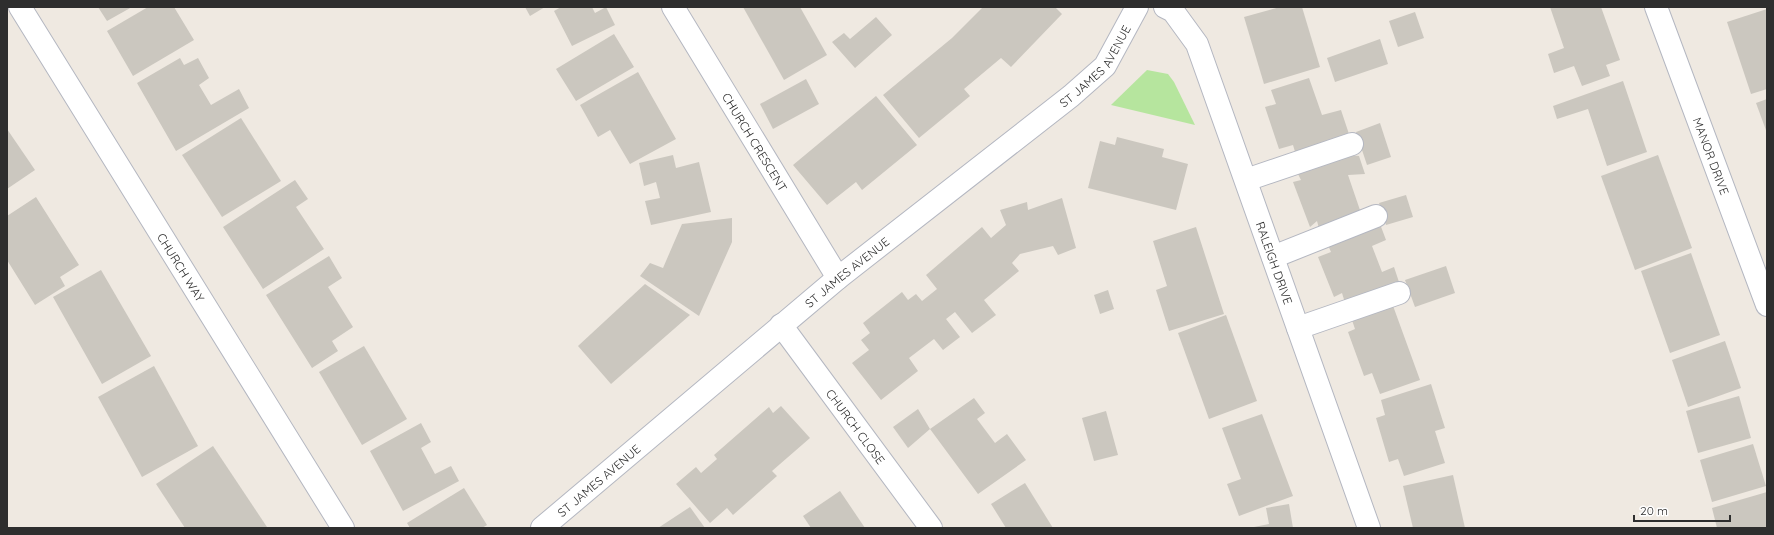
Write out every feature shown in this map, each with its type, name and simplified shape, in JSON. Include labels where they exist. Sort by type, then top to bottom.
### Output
[{"type":"street","name":"CHURCH WAY","points":[[20,7],[343,528]]},
{"type":"street","name":"CHURCH CRESCENT","points":[[673,7],[838,278]]},
{"type":"street","name":"ST JAMES AVENUE","points":[[542,528],[838,278],[1071,96],[1105,66],[1137,7]]},
{"type":"street","name":"RALEIGH DRIVE","points":[[1165,7],[1173,11],[1197,44],[1369,528]]},
{"type":"street","name":"MANOR DRIVE","points":[[1656,7],[1767,306]]},
{"type":"street","points":[[1246,180],[1352,144]]},
{"type":"street","points":[[1273,257],[1376,216]]},
{"type":"street","points":[[1298,328],[1399,294]]},
{"type":"street","name":"CHURCH CLOSE","points":[[781,325],[931,528]]},
{"type":"green space","points":[[1147,70],[1168,74],[1174,82],[1195,125],[1111,105]]},
{"type":"building","points":[[98,7],[132,7],[107,21]]},
{"type":"building","points":[[148,7],[174,7],[194,40],[133,76],[107,31]]},
{"type":"building","points":[[525,7],[545,7],[530,16]]},
{"type":"building","points":[[561,7],[592,7],[595,13],[606,7],[615,25],[572,46],[554,11]]},
{"type":"building","points":[[743,7],[800,7],[827,55],[784,80]]},
{"type":"building","points":[[983,7],[1055,7],[1062,14],[1011,67],[1001,58],[964,89],[970,96],[919,138],[883,95],[952,38]]},
{"type":"building","points":[[1280,7],[1302,7],[1320,67],[1264,84],[1244,17]]},
{"type":"building","points":[[1550,7],[1601,7],[1620,60],[1606,65],[1610,76],[1582,86],[1574,66],[1554,73],[1548,54],[1564,48]]},
{"type":"building","points":[[1767,9],[1767,89],[1751,94],[1727,22]]},
{"type":"building","points":[[1415,12],[1424,38],[1398,47],[1389,21]]},
{"type":"building","points":[[876,17],[892,35],[855,68],[832,42],[844,33],[850,39]]},
{"type":"building","points":[[614,34],[634,67],[576,101],[556,69]]},
{"type":"building","points":[[1380,39],[1388,64],[1335,82],[1327,58]]},
{"type":"building","points":[[180,58],[184,65],[198,58],[209,78],[199,85],[211,105],[239,89],[249,108],[176,151],[137,83]]},
{"type":"building","points":[[638,72],[676,139],[630,164],[610,130],[598,137],[580,105]]},
{"type":"building","points":[[1309,78],[1322,115],[1341,110],[1350,137],[1296,155],[1293,145],[1279,149],[1265,107],[1276,104],[1271,90]]},
{"type":"building","points":[[806,79],[819,104],[773,129],[760,104]]},
{"type":"building","points":[[1623,81],[1647,152],[1607,166],[1588,109],[1557,119],[1553,106]]},
{"type":"building","points":[[876,96],[917,145],[862,190],[856,182],[827,205],[793,165]]},
{"type":"building","points":[[1767,99],[1767,133],[1756,103]]},
{"type":"building","points":[[241,118],[281,181],[222,217],[182,155]]},
{"type":"building","points":[[1380,123],[1391,157],[1367,165],[1356,132]]},
{"type":"building","points":[[7,129],[35,170],[7,189]]},
{"type":"building","points":[[1117,137],[1164,149],[1162,157],[1188,164],[1176,210],[1088,188],[1100,141],[1115,145]]},
{"type":"building","points":[[1340,154],[1359,156],[1365,174],[1348,175],[1362,216],[1320,232],[1317,221],[1310,227],[1293,182],[1301,180],[1296,170]]},
{"type":"building","points":[[673,155],[676,168],[699,162],[711,212],[651,225],[645,201],[660,198],[656,182],[644,186],[639,163]]},
{"type":"building","points":[[1658,155],[1692,248],[1635,270],[1601,176]]},
{"type":"building","points":[[295,180],[308,199],[296,207],[324,249],[263,289],[223,227]]},
{"type":"building","points":[[1406,195],[1413,217],[1386,225],[1379,203]]},
{"type":"building","points":[[36,197],[79,265],[60,277],[65,286],[35,305],[7,260],[7,216]]},
{"type":"building","points":[[1062,198],[1076,248],[1058,255],[1053,246],[1020,254],[1012,263],[1019,271],[984,300],[996,315],[972,333],[955,312],[946,319],[960,337],[943,350],[934,339],[909,358],[918,371],[881,400],[852,363],[869,350],[861,340],[870,333],[863,323],[902,292],[908,300],[916,294],[922,301],[937,289],[926,275],[982,227],[991,238],[1006,225],[1000,210],[1027,202],[1028,210]]},
{"type":"building","points":[[732,218],[732,242],[699,316],[640,276],[650,263],[663,268],[682,224]]},
{"type":"building","points":[[1380,224],[1386,240],[1372,246],[1382,272],[1394,267],[1400,285],[1346,306],[1342,293],[1334,297],[1318,257],[1331,252],[1328,245]]},
{"type":"building","points":[[1196,227],[1224,314],[1169,331],[1156,290],[1167,286],[1153,241]]},
{"type":"building","points":[[1691,253],[1720,335],[1670,353],[1641,271]]},
{"type":"building","points":[[329,256],[342,278],[328,287],[353,327],[332,341],[338,351],[312,368],[266,295]]},
{"type":"building","points":[[1446,266],[1455,293],[1415,307],[1405,280]]},
{"type":"building","points":[[101,270],[151,356],[102,384],[53,297]]},
{"type":"building","points":[[645,284],[690,315],[611,384],[578,346]]},
{"type":"building","points":[[1108,290],[1114,309],[1100,314],[1094,295]]},
{"type":"building","points":[[1392,303],[1420,380],[1380,394],[1372,373],[1364,376],[1348,332],[1355,329],[1351,317]]},
{"type":"building","points":[[1226,315],[1257,401],[1209,419],[1178,333]]},
{"type":"building","points":[[1725,341],[1741,388],[1688,407],[1672,360]]},
{"type":"building","points":[[364,346],[407,419],[362,445],[319,372]]},
{"type":"building","points":[[154,366],[198,446],[142,477],[98,397]]},
{"type":"building","points":[[1431,384],[1445,428],[1435,431],[1445,463],[1404,476],[1398,459],[1389,462],[1376,418],[1385,415],[1381,400]]},
{"type":"building","points":[[1739,396],[1751,438],[1698,453],[1686,411]]},
{"type":"building","points":[[974,398],[985,413],[977,419],[995,443],[1007,434],[1026,460],[978,494],[930,429]]},
{"type":"building","points":[[781,406],[810,438],[772,471],[777,476],[733,515],[727,508],[710,523],[676,484],[696,467],[701,473],[717,459],[714,455],[769,407],[773,413]]},
{"type":"building","points":[[918,409],[930,429],[908,448],[893,427]]},
{"type":"building","points":[[1106,411],[1118,455],[1094,461],[1082,418]]},
{"type":"building","points":[[1262,414],[1293,496],[1239,516],[1227,484],[1241,479],[1222,428]]},
{"type":"building","points":[[421,423],[431,442],[421,448],[435,474],[451,466],[459,481],[403,511],[370,451]]},
{"type":"building","points":[[1753,444],[1766,486],[1712,502],[1700,460]]},
{"type":"building","points":[[213,446],[267,527],[185,528],[156,484]]},
{"type":"building","points":[[1453,475],[1465,528],[1413,528],[1403,486]]},
{"type":"building","points":[[1025,483],[1053,528],[1006,528],[991,504]]},
{"type":"building","points":[[464,488],[487,525],[482,528],[410,528],[407,523]]},
{"type":"building","points":[[840,491],[865,528],[811,528],[803,516]]},
{"type":"building","points":[[1767,492],[1767,528],[1717,528],[1712,508]]},
{"type":"building","points":[[1289,504],[1293,528],[1249,528],[1269,524],[1266,508]]},
{"type":"building","points":[[690,507],[705,528],[658,528]]}]
